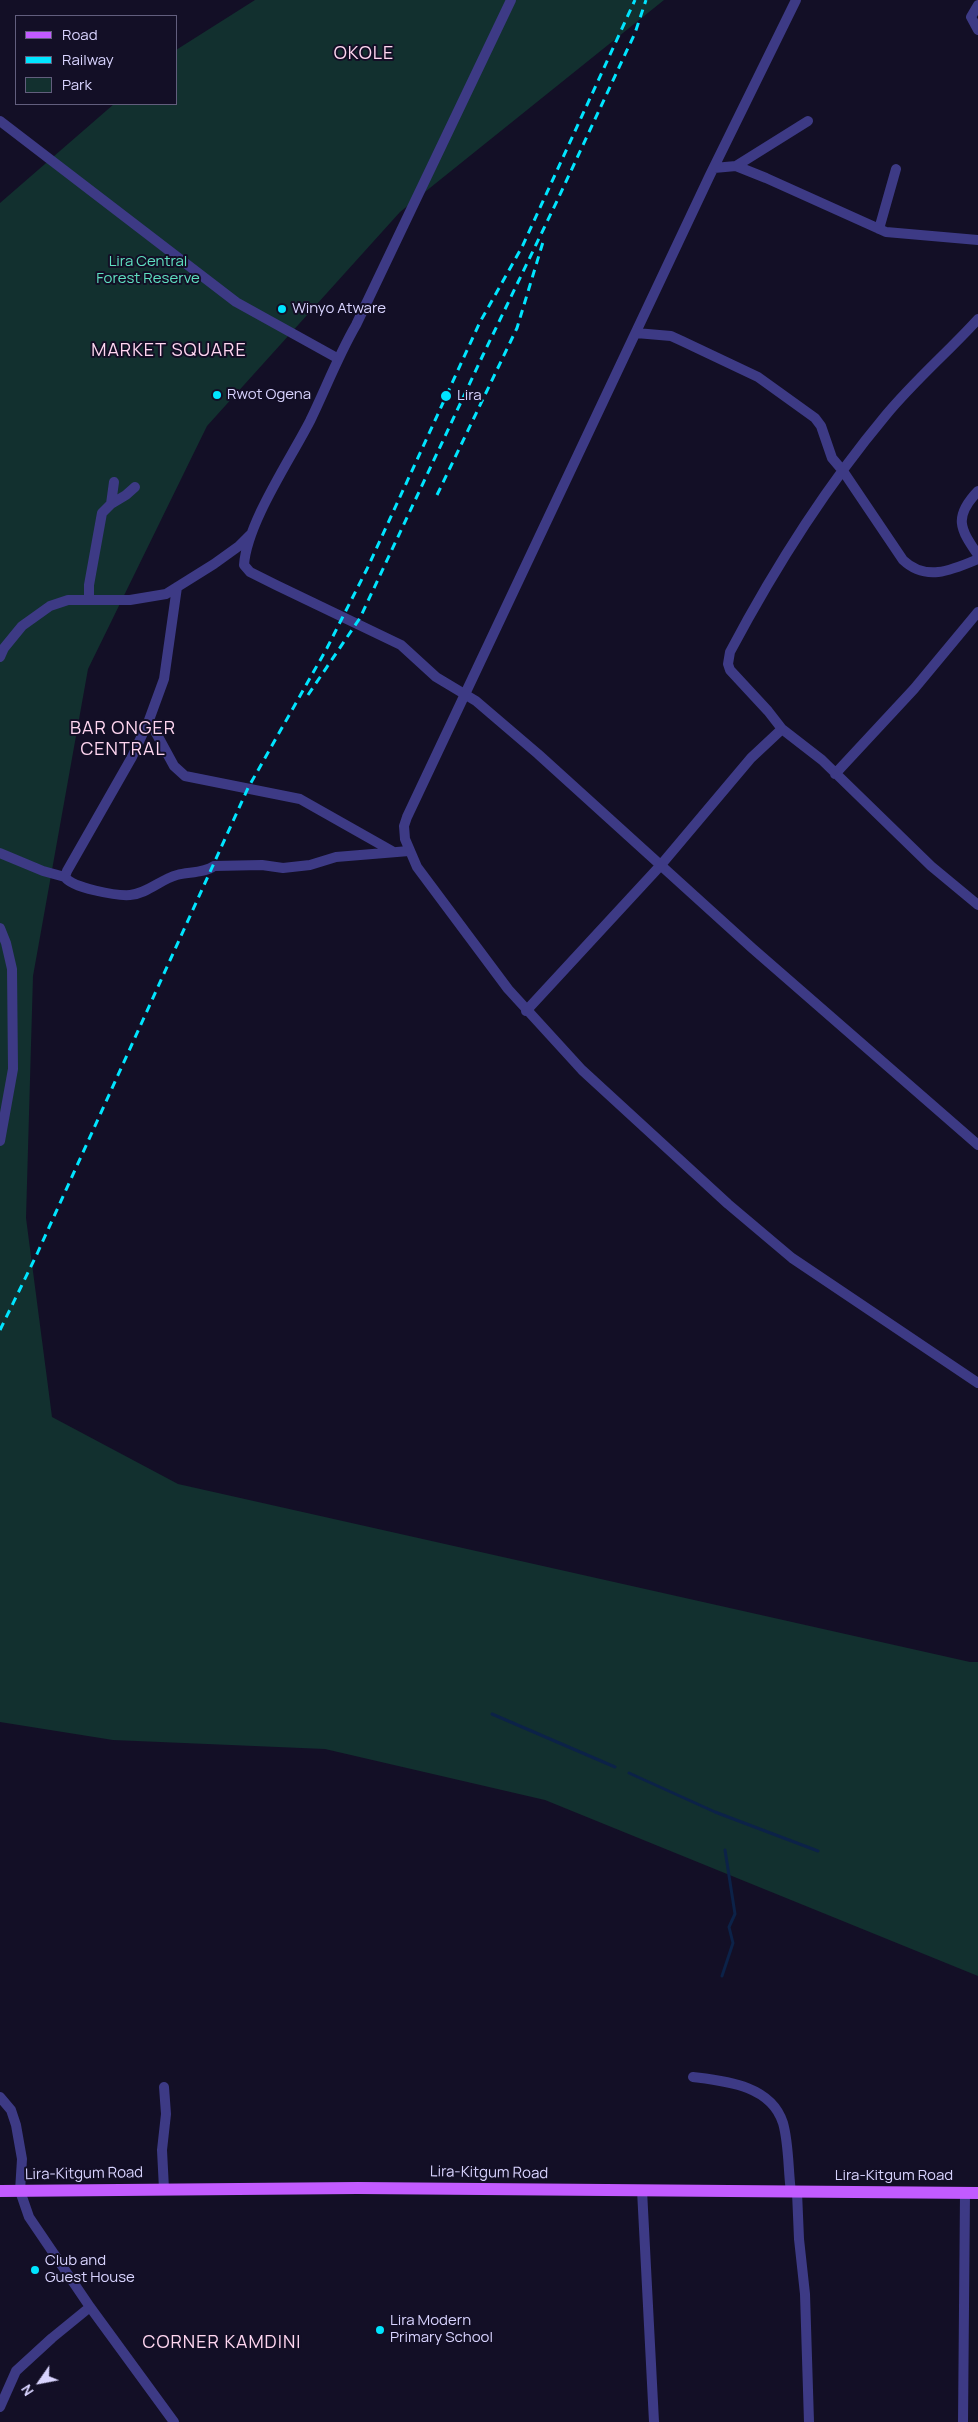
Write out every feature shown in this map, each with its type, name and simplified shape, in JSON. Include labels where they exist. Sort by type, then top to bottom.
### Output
[{"type":"main road","name":"Lira-Kitgum Road","points":[[0,2191],[358,2188],[978,2193]]},
{"type":"street","points":[[511,0],[356,325],[337,358],[309,422],[270,494],[245,554],[244,565],[250,572],[401,645],[436,677],[476,701],[538,754],[660,866],[978,1145]]},
{"type":"street","points":[[796,0],[714,168],[407,816],[404,826],[409,850],[417,866],[455,921],[526,1011],[616,1102],[771,1241],[844,1294],[978,1383]]},
{"type":"street","points":[[978,5],[971,17],[978,30]]},
{"type":"street","points":[[0,120],[236,302],[337,358]]},
{"type":"street","points":[[714,168],[736,166],[808,121]]},
{"type":"street","points":[[736,166],[886,232],[978,240]]},
{"type":"street","points":[[879,229],[896,169]]},
{"type":"street","points":[[978,319],[887,414],[843,471],[763,590],[730,652],[728,664],[730,670],[782,729],[822,760],[931,866],[978,906]]},
{"type":"street","points":[[636,333],[671,336],[758,377],[815,418],[821,426],[832,458],[843,471],[903,560],[911,568],[924,573],[939,573],[978,557],[963,531],[961,522],[968,501],[978,491]]},
{"type":"street","points":[[111,504],[114,482]]},
{"type":"street","points":[[89,600],[89,584],[99,538],[102,513],[135,487]]},
{"type":"street","points":[[0,657],[4,648],[22,626],[40,612],[58,602],[130,600],[166,594],[239,546],[254,530]]},
{"type":"street","points":[[65,877],[132,757],[149,720],[164,678],[177,588]]},
{"type":"street","points":[[836,774],[914,689],[978,612]]},
{"type":"street","points":[[149,720],[180,773],[300,799],[392,851]]},
{"type":"street","points":[[526,1011],[660,866],[757,751],[782,729]]},
{"type":"street","points":[[0,853],[43,871],[65,877],[67,881],[81,887],[130,895],[142,892],[171,876],[207,870],[214,866],[262,865],[283,868],[310,865],[336,857],[409,850]]},
{"type":"street","points":[[0,928],[6,942],[12,968],[13,1069],[0,1141]]},
{"type":"street","points":[[692,2077],[719,2080],[755,2090],[771,2102],[783,2123],[794,2192],[805,2294],[809,2422]]},
{"type":"street","points":[[164,2088],[166,2114],[162,2150],[164,2189]]},
{"type":"street","points":[[0,2097],[12,2110],[16,2125],[22,2158],[20,2191],[24,2207],[38,2232],[90,2307],[174,2422]]},
{"type":"street","points":[[642,2190],[654,2422]]},
{"type":"street","points":[[963,2422],[965,2193]]},
{"type":"street","points":[[0,2407],[16,2371],[90,2307]]},
{"type":"green space","name":"Lira Central Forest Reserve","points":[[255,0],[664,0],[400,212],[207,426],[88,669],[33,976],[26,1218],[52,1417],[178,1484],[970,1662],[978,1662],[978,1976],[545,1800],[325,1749],[113,1740],[0,1722],[0,203],[113,105],[178,105],[178,49]]},
{"type":"waterway","points":[[492,1714],[615,1767]]},
{"type":"waterway","points":[[629,1773],[715,1812],[818,1851]]},
{"type":"waterway","points":[[722,1976],[733,1943],[729,1927],[735,1914],[725,1850]]},
{"type":"railway","points":[[0,1330],[37,1254],[248,788],[327,648],[367,569],[480,322],[522,247],[635,0]]},
{"type":"railway","points":[[308,695],[360,618],[635,33],[646,0]]},
{"type":"railway","points":[[437,495],[517,328],[543,242]]},
{"type":"place","name":"Winyo Atware","points":[[282,309]]},
{"type":"place","name":"Rwot Ogena","points":[[217,395]]},
{"type":"place","name":"Lira","points":[[446,396]]},
{"type":"place","name":"Club and Guest House","points":[[35,2270]]},
{"type":"place","name":"Lira Modern Primary School","points":[[380,2330]]},
{"type":"district","name":"OKOLE","points":[[364,54]]},
{"type":"district","name":"MARKET SQUARE","points":[[169,351]]},
{"type":"district","name":"BAR ONGER CENTRAL","points":[[123,740]]},
{"type":"district","name":"CORNER KAMDINI","points":[[222,2343]]}]
